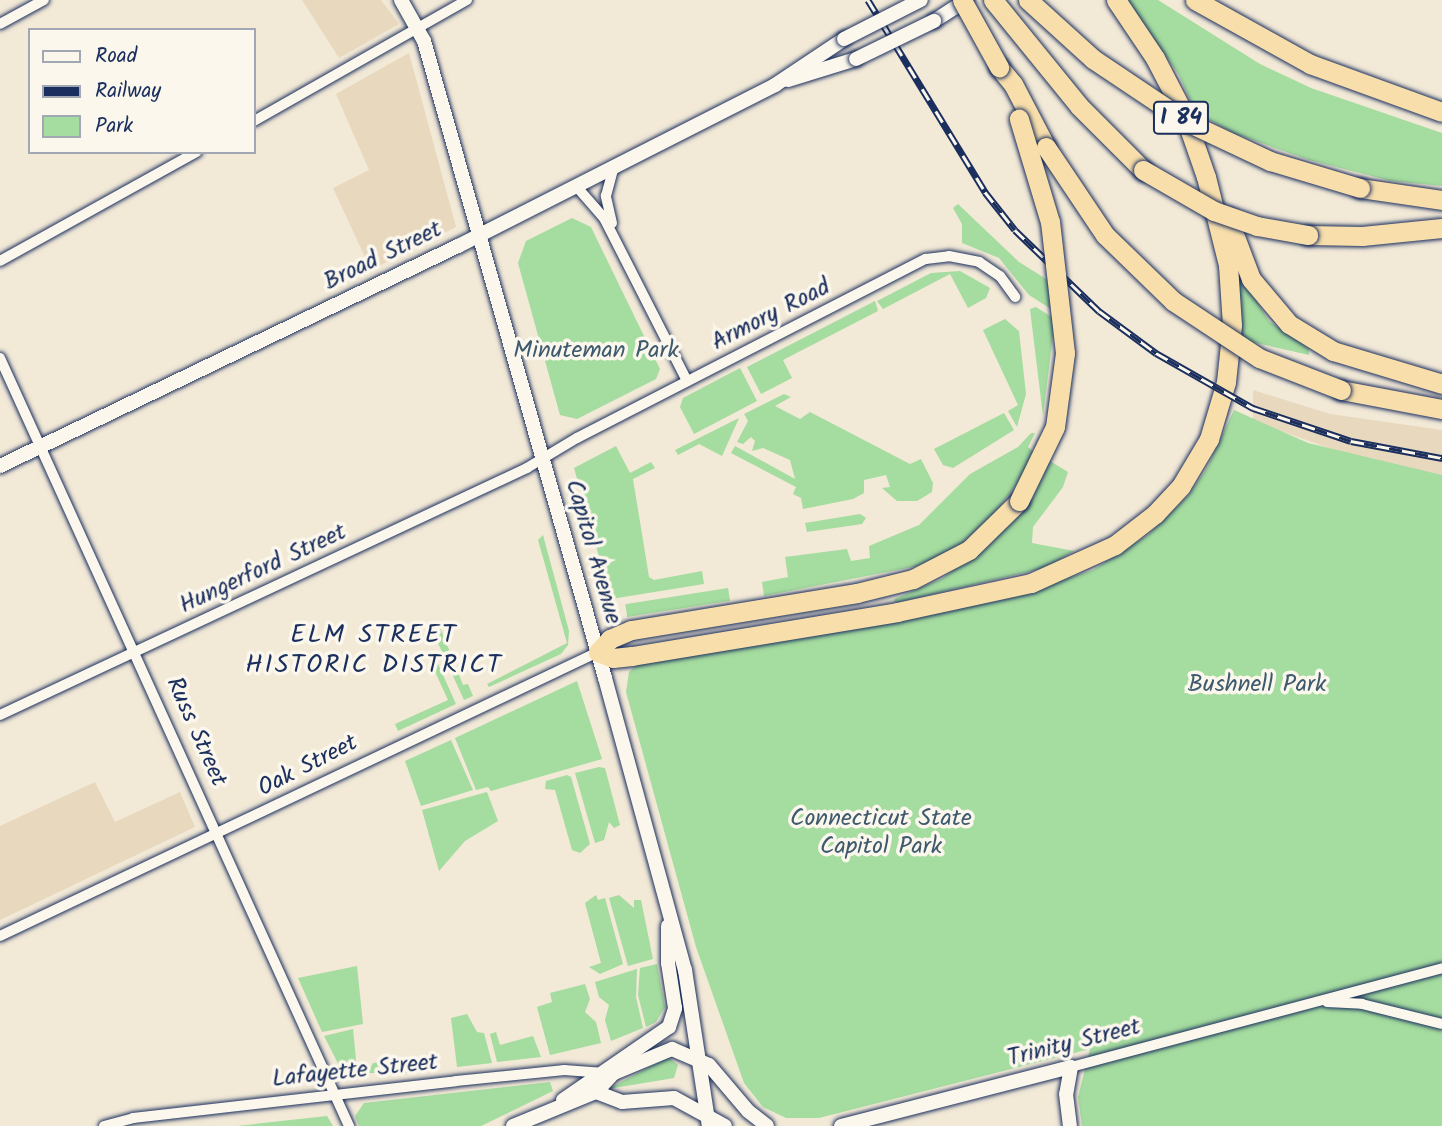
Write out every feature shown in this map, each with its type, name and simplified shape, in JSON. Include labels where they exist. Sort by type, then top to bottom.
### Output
[{"type":"highway","points":[[598,652],[612,638],[631,630],[846,595],[912,579],[969,550],[1019,501],[1040,465],[1057,422],[1064,386],[1065,335],[1043,189],[999,67],[964,0]]},
{"type":"highway","points":[[993,0],[1079,106],[1143,170],[1214,211],[1257,226],[1308,235],[1362,236],[1442,228]]},
{"type":"highway","name":"I 84","points":[[1028,0],[1093,59],[1187,122],[1270,161],[1360,188],[1442,200]]},
{"type":"highway","points":[[1115,0],[1165,76],[1216,184],[1250,276],[1277,314],[1333,351],[1442,384]]},
{"type":"highway","points":[[1195,0],[1310,64],[1442,112]]},
{"type":"highway","points":[[999,67],[1013,85],[1070,187],[1139,271],[1240,347],[1341,390],[1442,409]]},
{"type":"highway","points":[[598,652],[625,657],[1013,588],[1084,562],[1148,520],[1181,486],[1205,449],[1230,359],[1228,265],[1195,144]]},
{"type":"main road","name":"Capitol Avenue","points":[[401,0],[419,29],[598,652],[689,988],[708,1120]]},
{"type":"main road","name":"Broad Street","points":[[0,467],[576,186],[783,81],[844,39],[922,0]]},
{"type":"main road","name":"Broad Street","points":[[783,81],[856,59],[934,21],[964,0]]},
{"type":"main road","points":[[548,1111],[657,1039],[673,1021],[669,913]]},
{"type":"main road","points":[[596,1093],[606,1074],[667,1049],[700,1058],[767,1126]]},
{"type":"main road","points":[[1070,1126],[1066,1094],[1071,1068]]},
{"type":"main road","name":"Trinity Street","points":[[841,1126],[1071,1068]]},
{"type":"main road","points":[[513,1126],[596,1093],[622,1102],[674,1098],[708,1120],[725,1126]]},
{"type":"street","points":[[0,24],[44,0]]},
{"type":"street","points":[[256,120],[467,0]]},
{"type":"street","points":[[0,261],[193,154]]},
{"type":"street","points":[[614,166],[606,200],[614,236]]},
{"type":"street","points":[[576,186],[614,236],[687,381]]},
{"type":"street","name":"Armory Road","points":[[543,459],[687,381],[932,257],[957,256],[987,265],[1015,297]]},
{"type":"street","name":"Russ Street","points":[[0,358],[136,651],[349,1126]]},
{"type":"street","name":"Hungerford Street","points":[[0,715],[543,459]]},
{"type":"street","name":"Oak Street","points":[[0,936],[598,652]]},
{"type":"street","name":"Trinity Street","points":[[1071,1068],[1442,968]]},
{"type":"street","name":"Trinity Street","points":[[1318,1002],[1362,1004],[1442,1024]]},
{"type":"street","name":"Lafayette Street","points":[[104,1126],[145,1116],[564,1070],[606,1074]]},
{"type":"shaded area","points":[[302,0],[381,0],[399,24],[339,58]]},
{"type":"shaded area","points":[[409,53],[456,227],[371,270],[333,188],[369,170],[336,94]]},
{"type":"shaded area","points":[[1253,390],[1330,414],[1442,430],[1442,475],[1360,459],[1253,421]]},
{"type":"shaded area","points":[[95,782],[115,822],[180,792],[195,827],[0,920],[0,826]]},
{"type":"green space","points":[[1127,0],[1158,0],[1260,64],[1311,88],[1442,133],[1442,186],[1391,181],[1309,160],[1233,133],[1195,112],[1179,75]]},
{"type":"green space","points":[[958,204],[1019,262],[1051,282],[1054,311],[1029,295],[999,258],[962,243],[962,224],[953,208]]},
{"type":"green space","name":"Minuteman Park","points":[[572,218],[591,227],[660,369],[656,379],[577,419],[560,415],[518,263],[526,241]]},
{"type":"green space","points":[[1236,268],[1269,321],[1309,349],[1309,355],[1243,340]]},
{"type":"green space","points":[[960,271],[990,288],[986,298],[968,308],[950,274],[883,309],[877,301],[931,273]]},
{"type":"green space","points":[[875,301],[878,311],[783,360],[792,378],[761,394],[747,367]]},
{"type":"green space","points":[[1036,307],[1055,319],[1043,416],[1030,309]]},
{"type":"green space","points":[[1005,319],[1019,331],[1026,394],[1017,427],[1008,411],[1018,405],[983,330]]},
{"type":"green space","points":[[740,368],[757,401],[694,434],[680,407],[683,398]]},
{"type":"green space","points":[[784,394],[791,397],[775,406],[800,419],[810,412],[910,464],[921,459],[933,483],[932,492],[917,501],[897,501],[882,488],[890,487],[886,475],[864,480],[864,493],[853,499],[803,509],[801,498],[793,494],[796,487],[731,453],[735,446],[795,479],[790,460],[763,448],[752,451],[755,441],[751,437],[743,444],[737,442],[748,421],[744,414]]},
{"type":"green space","points":[[1234,410],[1308,443],[1442,475],[1442,1126],[1082,1126],[1078,1097],[1090,1049],[819,1118],[786,1118],[763,1107],[744,1083],[696,947],[626,692],[629,672],[636,665],[997,601],[1093,570],[1148,535],[1188,496],[1207,468]]},
{"type":"green space","points":[[1004,413],[1014,430],[953,468],[943,465],[934,449]]},
{"type":"green space","points":[[739,418],[722,456],[699,444],[678,455],[675,450]]},
{"type":"green space","points":[[1031,433],[1035,433],[1028,447],[1034,452],[1023,476],[995,513],[960,545],[918,566],[764,596],[762,582],[788,577],[785,557],[847,549],[851,561],[870,558],[869,546],[919,525],[970,474],[1018,447]]},
{"type":"green space","points":[[616,446],[630,473],[651,462],[655,468],[633,479],[649,577],[654,580],[702,571],[704,584],[611,599],[574,468]]},
{"type":"green space","points":[[1050,461],[1068,472],[1063,487],[1033,527],[1032,543],[1074,551],[1045,568],[895,603],[894,599],[941,579],[988,546],[1025,505]]},
{"type":"green space","points":[[860,514],[866,518],[862,524],[807,532],[805,523]]},
{"type":"green space","points":[[543,535],[569,631],[568,645],[561,654],[489,687],[487,684],[567,643],[538,540]]},
{"type":"green space","points":[[728,588],[730,601],[627,617],[625,604]]},
{"type":"green space","points":[[438,622],[463,685],[468,684],[473,696],[464,700],[433,632],[425,629]]},
{"type":"green space","points":[[426,652],[435,657],[456,704],[398,731],[395,724],[448,700]]},
{"type":"green space","points":[[577,681],[602,759],[491,791],[488,787],[476,790],[455,738]]},
{"type":"green space","points":[[451,740],[473,790],[421,806],[405,761]]},
{"type":"green space","points":[[605,768],[620,825],[614,828],[609,822],[604,840],[595,843],[575,773]]},
{"type":"green space","points":[[567,775],[571,777],[590,844],[580,853],[572,850],[555,790],[545,789],[546,781]]},
{"type":"green space","points":[[487,792],[498,821],[465,841],[439,871],[422,810]]},
{"type":"green space","points":[[596,895],[598,900],[605,898],[623,964],[600,974],[589,967],[601,963],[585,903]]},
{"type":"green space","points":[[619,895],[634,908],[634,900],[641,900],[653,959],[628,966],[609,898]]},
{"type":"green space","points":[[657,964],[665,1007],[656,1022],[646,1027],[638,995],[640,968]]},
{"type":"green space","points":[[357,966],[363,1024],[322,1032],[298,978]]},
{"type":"green space","points":[[637,969],[636,997],[643,1028],[611,1041],[605,1020],[609,1005],[599,997],[595,982]]},
{"type":"green space","points":[[585,984],[590,999],[585,1012],[596,1022],[601,1043],[550,1055],[537,1007],[552,1002],[550,993]]},
{"type":"green space","points":[[467,1014],[477,1032],[484,1033],[492,1063],[457,1067],[451,1018]]},
{"type":"green space","points":[[353,1029],[356,1060],[353,1077],[346,1079],[324,1036]]},
{"type":"green space","points":[[496,1032],[500,1045],[533,1036],[541,1057],[497,1062],[490,1034]]},
{"type":"green space","points":[[668,1057],[678,1065],[674,1078],[608,1089]]},
{"type":"green space","points":[[408,1059],[414,1067],[410,1073],[368,1073],[373,1063]]},
{"type":"green space","points":[[550,1082],[553,1091],[481,1126],[359,1126],[355,1116],[364,1103]]},
{"type":"green space","points":[[327,1116],[333,1126],[237,1126]]},
{"type":"railway","points":[[868,0],[985,192],[1015,230],[1099,311],[1156,353],[1253,408],[1351,441],[1442,458]]},
{"type":"district","name":"ELM STREET HISTORIC DISTRICT","points":[[374,651]]},
{"type":"park label","name":"Bushnell Park","points":[[1257,685]]},
{"type":"park label","name":"Connecticut State Capitol Park","points":[[881,833]]}]
